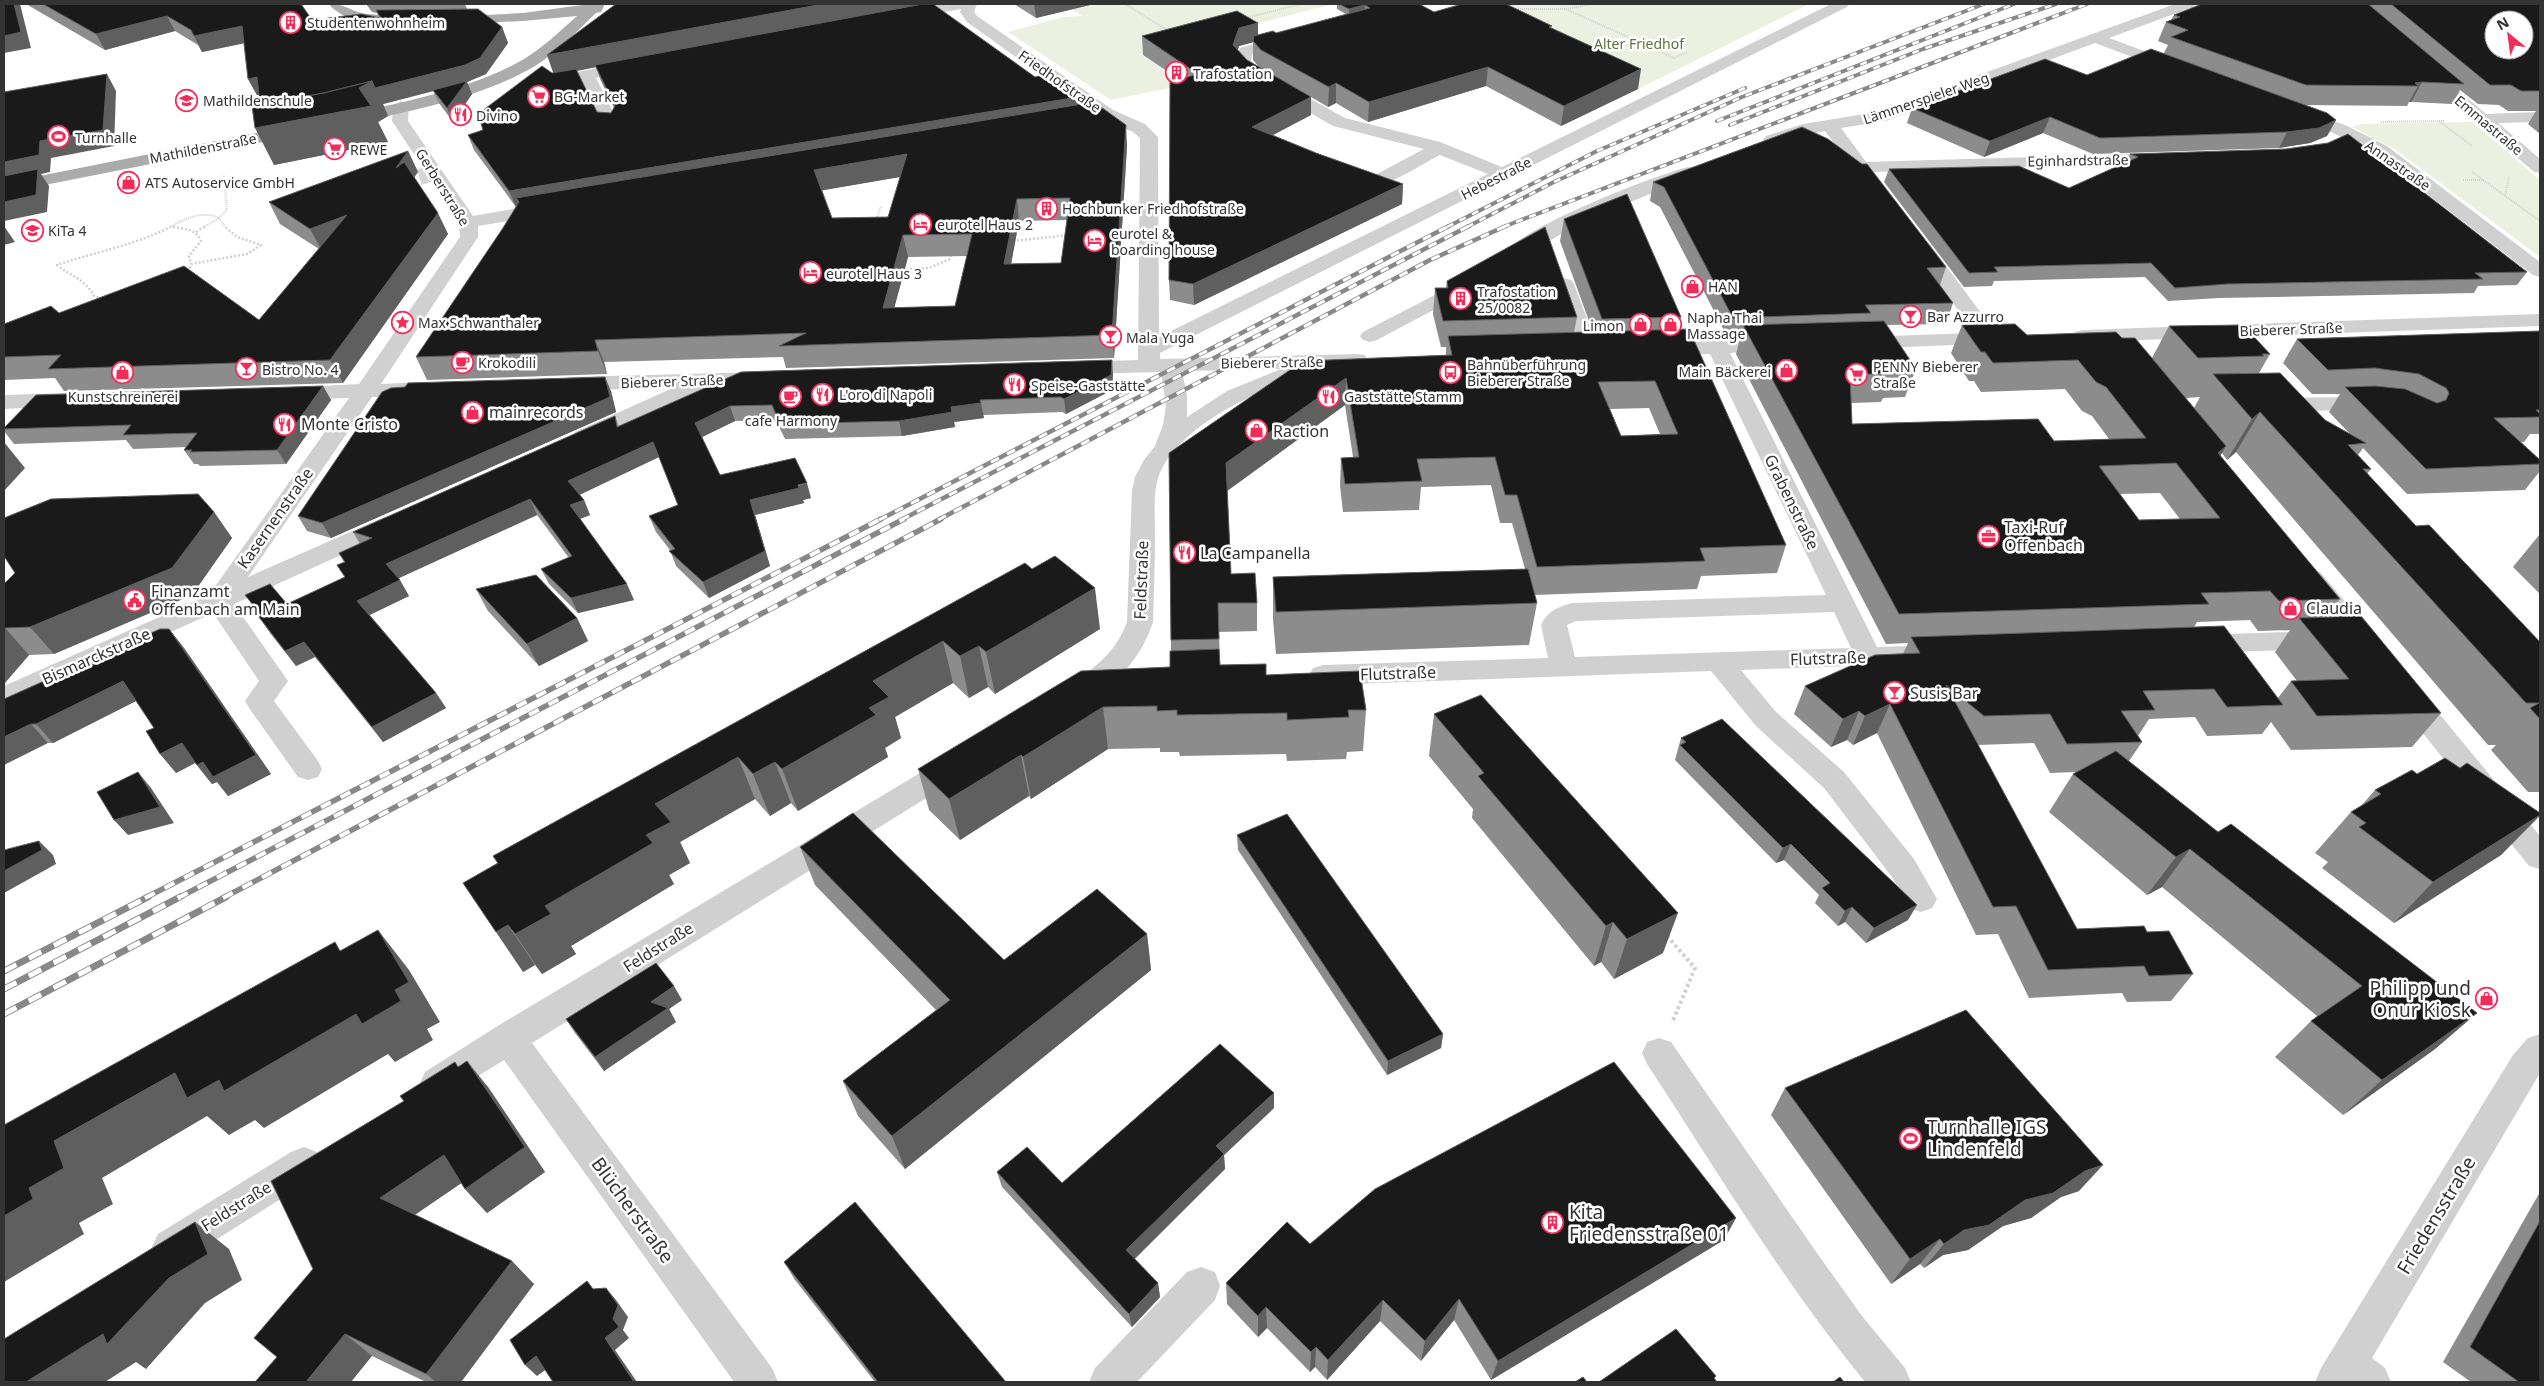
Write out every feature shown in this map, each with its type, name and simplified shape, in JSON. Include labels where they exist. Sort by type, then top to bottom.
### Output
[{"type":"main road","points":[[336,4],[342,11],[351,15],[374,20],[400,20]]},
{"type":"main road","points":[[531,4],[441,18],[523,17],[615,4]]},
{"type":"main road","points":[[566,4],[595,7]]},
{"type":"main road","points":[[334,120],[402,106],[471,88],[516,70],[556,44],[595,7]]},
{"type":"main road","name":"Mathildenstraße","points":[[4,182],[108,159],[310,124],[4,188]]},
{"type":"street","points":[[886,18],[963,4]]},
{"type":"street","name":"Friedhofstraße","points":[[970,4],[967,12],[972,19],[1107,114],[1145,132],[1150,143],[1156,360]]},
{"type":"street","name":"Hebestraße","points":[[1156,360],[1503,174],[1842,4]]},
{"type":"street","name":"Lämmerspieler Weg","points":[[1758,145],[1803,129],[1880,117],[2097,39],[2188,4]]},
{"type":"street","points":[[1302,35],[1245,51],[1243,62],[1254,74],[1325,116],[1356,128],[1386,133],[1439,148],[1503,174]]},
{"type":"street","points":[[2097,39],[2190,73]]},
{"type":"street","name":"Emmastraße","points":[[2414,61],[2540,168]]},
{"type":"street","points":[[557,81],[645,64]]},
{"type":"street","points":[[587,75],[610,122]]},
{"type":"street","name":"Gerberstraße","points":[[366,391],[469,237],[470,229],[468,222],[400,121],[402,106]]},
{"type":"street","name":"Annastraße","points":[[2284,108],[2346,132],[2381,150],[2540,271]]},
{"type":"street","points":[[1088,118],[1107,114]]},
{"type":"street","points":[[2480,119],[2540,117]]},
{"type":"street","points":[[1830,125],[1884,198]]},
{"type":"street","points":[[2329,144],[2346,132]]},
{"type":"street","points":[[1331,169],[1364,181],[1376,180],[1439,148]]},
{"type":"street","name":"Eginhardstraße","points":[[1861,167],[2180,158]]},
{"type":"street","points":[[1501,262],[1552,251],[1594,209],[1704,166]]},
{"type":"street","points":[[468,222],[566,206]]},
{"type":"street","points":[[1844,343],[2000,339],[1908,229]]},
{"type":"street","points":[[1552,251],[1588,351]]},
{"type":"street","points":[[1370,336],[1484,275]]},
{"type":"street","name":"Bieberer Straße","points":[[2060,336],[2540,320]]},
{"type":"street","points":[[2109,334],[2127,356]]},
{"type":"street","points":[[1638,350],[1795,345]]},
{"type":"street","name":"Grabenstraße","points":[[1717,347],[1868,657]]},
{"type":"street","name":"Bieberer Straße","points":[[1054,369],[1156,360],[1372,359]]},
{"type":"street","name":"Feldstraße","points":[[1056,705],[1125,671],[1130,647],[1140,622],[1146,478],[1151,465],[1165,448],[1198,420],[1257,385],[1281,374],[1372,359]]},
{"type":"street","name":"Feldstraße","points":[[1156,360],[1178,416],[1175,430],[1165,448]]},
{"type":"street","name":"Bieberer Straße","points":[[552,385],[778,378]]},
{"type":"street","points":[[563,445],[709,380]]},
{"type":"street","points":[[266,394],[444,388]]},
{"type":"street","name":"Kasernenstraße","points":[[218,601],[366,391]]},
{"type":"street","points":[[4,402],[87,400]]},
{"type":"street","points":[[2250,405],[2359,402],[2394,406]]},
{"type":"street","name":"Bismarckstraße","points":[[4,697],[409,515]]},
{"type":"street","points":[[2293,556],[2540,857]]},
{"type":"street","points":[[218,601],[274,681],[259,701],[308,769]]},
{"type":"street","points":[[1564,667],[1554,625],[1556,620],[1572,612],[1842,603]]},
{"type":"street","points":[[2174,645],[2361,638]]},
{"type":"street","name":"Flutstraße","points":[[1296,676],[1938,654]]},
{"type":"street","points":[[1718,662],[1766,720],[1834,780],[1903,868],[1921,899]]},
{"type":"street","name":"Feldstraße","points":[[416,1095],[980,751]]},
{"type":"street","name":"Blücherstraße","points":[[508,1038],[758,1382]]},
{"type":"street","name":"Friedensstraße","points":[[2351,1376],[2525,1066],[2540,1049]]},
{"type":"street","points":[[1659,1053],[1803,1267],[1848,1330],[1891,1382]]},
{"type":"street","name":"Feldstraße","points":[[147,1262],[332,1147]]},
{"type":"street","points":[[1109,1382],[1201,1286]]},
{"type":"path","points":[[1125,4],[1175,33]]},
{"type":"path","points":[[1243,18],[1301,4]]},
{"type":"path","points":[[1512,9],[1566,9],[1593,4]]},
{"type":"path","points":[[1566,9],[1674,58]]},
{"type":"path","points":[[2346,132],[2354,123],[2480,119]]},
{"type":"path","points":[[2438,121],[2478,150]]},
{"type":"path","points":[[2472,172],[2540,221]]},
{"type":"path","points":[[2505,196],[2510,174]]},
{"type":"path","points":[[173,227],[196,232],[227,210],[224,175]]},
{"type":"path","points":[[875,224],[881,206]]},
{"type":"path","points":[[105,300],[94,296],[87,283],[68,274],[56,265],[101,250],[147,239],[173,227],[182,219],[191,216],[212,214],[218,218],[223,228],[232,237],[261,246],[247,254],[190,264]]},
{"type":"path","points":[[184,279],[190,264],[189,256],[201,241],[196,232]]},
{"type":"path","points":[[1011,241],[1069,235]]},
{"type":"path","points":[[900,269],[929,268],[950,259],[953,249]]},
{"type":"path","points":[[1659,1053],[1695,968],[1662,931]]},
{"type":"green space","points":[[1064,4],[1333,4],[1140,54],[1184,85],[1111,100],[1008,32],[1064,17],[1082,16]]},
{"type":"green space","name":"Alter Friedhof","points":[[1463,4],[1809,4],[1638,89]]},
{"type":"green space","points":[[2472,122],[2540,180],[2540,257],[2396,150],[2352,127],[2361,124]]},
{"type":"building","points":[[4,4],[14,4],[21,32],[4,36]]},
{"type":"building","points":[[43,4],[301,4],[312,20],[361,14],[381,18],[376,10],[478,9],[502,27],[480,58],[465,65],[375,88],[372,81],[324,93],[260,105],[257,77],[248,79],[242,26],[194,36],[191,30],[167,16],[96,34]]},
{"type":"building","points":[[616,4],[823,4],[547,55]]},
{"type":"building","points":[[923,4],[933,4],[1035,77],[1046,74],[1078,97],[509,191],[468,135],[483,130],[478,114],[542,66],[552,73],[576,69],[597,112],[611,113],[615,106],[595,65]]},
{"type":"building","points":[[1339,4],[1368,4],[1349,9]]},
{"type":"building","points":[[1419,4],[1434,12],[1462,4],[1506,4],[1552,26],[1549,27],[1641,69],[1564,106],[1488,67],[1369,102],[1336,83],[1329,87],[1261,50],[1253,41],[1254,36],[1273,31],[1276,33],[1370,8],[1365,5]]},
{"type":"building","points":[[2202,4],[2368,4],[2464,84],[2422,82],[2415,83],[2418,86],[2306,85],[2171,37],[2188,30],[2166,22],[2180,17],[2174,15]]},
{"type":"building","points":[[2391,4],[2540,4],[2540,91],[2521,91],[2511,85],[2490,85]]},
{"type":"building","points":[[1237,11],[1258,23],[1239,28],[1233,45],[1247,60],[1311,97],[1252,127],[1316,153],[1403,184],[1193,284],[1169,280],[1170,82],[1198,74],[1142,36]]},
{"type":"building","points":[[2151,49],[2327,113],[2336,120],[2319,128],[2287,132],[2100,138],[2050,117],[1990,141],[1912,108],[2045,59],[2087,75]]},
{"type":"building","name":"Turnhalle","points":[[107,74],[103,130],[40,141],[39,155],[4,162],[4,92]]},
{"type":"building","points":[[372,81],[359,88],[371,106],[255,128],[252,106],[324,93]]},
{"type":"building","points":[[467,81],[447,108],[433,90]]},
{"type":"building","points":[[1094,102],[1126,125],[1112,335],[779,346],[806,333],[595,340],[598,351],[416,357],[503,228],[519,202],[516,198]],"holes":[[[907,154],[888,217],[832,218],[814,170]],[[1070,198],[1061,263],[1004,264],[1017,199]],[[972,234],[955,306],[883,308],[903,235]]]},
{"type":"building","points":[[1802,127],[1828,139],[1862,164],[1867,164],[1946,267],[1927,268],[1953,303],[1865,305],[1871,313],[1733,318],[1664,187],[1653,182]]},
{"type":"building","points":[[2348,134],[2527,272],[2475,273],[2483,279],[2228,284],[2175,288],[2151,263],[1994,267],[1998,272],[1969,273],[1889,169],[2019,166],[2069,188],[2138,157],[2130,154],[2286,149],[2328,143]]},
{"type":"building","points":[[408,151],[396,168],[404,162],[438,213],[330,360],[48,369],[61,355],[4,357],[4,324],[51,306],[59,313],[184,266],[259,320],[347,215],[310,229],[269,202]]},
{"type":"building","points":[[38,169],[36,195],[4,202],[4,176]]},
{"type":"building","points":[[1627,194],[1681,317],[1602,319],[1564,219]]},
{"type":"building","points":[[1545,227],[1577,317],[1443,321],[1435,288],[1448,288],[1447,281]]},
{"type":"building","points":[[1884,321],[1916,369],[1889,369],[1892,373],[1850,375],[1852,424],[2038,419],[2054,441],[2146,438],[2106,387],[2096,382],[2078,360],[1993,363],[1985,352],[1981,352],[1962,325],[2015,324],[2027,335],[2116,332],[2122,338],[2135,338],[2226,446],[2218,453],[2340,599],[2279,601],[2270,591],[2201,593],[2209,604],[1899,614],[1743,325]],"holes":[[[2176,463],[2220,518],[2139,520],[2099,466]]]},
{"type":"building","points":[[2243,325],[2270,354],[2262,354],[2264,356],[2198,358],[2169,326]]},
{"type":"building","points":[[1689,329],[1786,545],[1700,548],[1705,561],[1537,567],[1517,495],[1505,495],[1495,457],[1417,459],[1422,481],[1345,484],[1341,458],[1359,457],[1346,378],[1226,463],[1231,574],[1255,573],[1257,603],[1218,603],[1219,639],[1171,640],[1169,453],[1303,361],[1452,355],[1448,336]],"holes":[[[1655,381],[1678,434],[1621,436],[1598,382]]]},
{"type":"building","points":[[2540,331],[2540,410],[2536,410],[2540,417],[2494,418],[2540,460],[2540,464],[2426,469],[2345,387],[2375,386],[2405,389],[2437,403],[2446,400],[2449,393],[2446,388],[2419,374],[2375,368],[2328,370],[2297,339]]},
{"type":"building","points":[[1112,360],[1111,375],[1064,399],[1061,397],[980,400],[981,403],[951,407],[952,412],[899,421],[780,424],[772,405],[730,406],[695,423],[720,475],[795,458],[807,483],[798,485],[799,488],[750,500],[765,551],[703,582],[669,551],[675,549],[649,516],[678,505],[653,442],[568,481],[584,500],[570,505],[627,584],[571,598],[541,569],[572,556],[530,499],[386,564],[400,580],[357,601],[436,693],[372,727],[304,642],[285,651],[259,617],[262,616],[245,595],[270,584],[287,604],[345,577],[337,565],[345,562],[339,553],[372,538],[353,532],[615,416],[617,427],[741,372]]},
{"type":"building","points":[[2280,373],[2325,420],[2366,443],[2348,445],[2371,469],[2363,469],[2416,526],[2429,525],[2540,642],[2540,719],[2530,708],[2539,703],[2526,703],[2260,412],[2252,419],[2213,374]]},
{"type":"building","points":[[605,377],[610,397],[322,523],[298,516],[382,392],[391,388],[405,387],[408,383]]},
{"type":"building","points":[[323,386],[277,450],[190,452],[192,450],[184,450],[197,433],[123,435],[131,425],[4,429],[36,395]]},
{"type":"building","points":[[198,494],[214,512],[172,568],[30,627],[4,629],[4,584],[15,573],[4,556],[4,518],[51,499]]},
{"type":"building","points":[[1055,556],[1095,588],[986,652],[979,646],[960,656],[943,641],[873,681],[889,697],[869,708],[876,715],[782,769],[775,762],[753,774],[738,757],[655,804],[671,822],[646,835],[653,843],[545,906],[551,914],[515,934],[508,925],[496,932],[463,883],[498,863],[493,856],[1025,563],[1032,569]]},
{"type":"building","points":[[1528,569],[1537,603],[1276,612],[1273,577]]},
{"type":"building","points":[[536,575],[577,618],[527,644],[476,589]]},
{"type":"building","points":[[2361,616],[2441,713],[2317,716],[2291,681],[2349,679],[2299,618]]},
{"type":"building","points":[[2224,626],[2283,705],[2227,707],[2214,689],[2143,691],[2155,710],[2121,711],[2142,742],[2067,744],[2050,714],[1984,716],[1946,685],[2077,929],[2144,926],[2147,932],[2169,931],[2193,974],[2149,976],[2144,966],[2048,970],[2016,906],[1993,907],[1890,704],[1865,716],[1859,711],[1843,719],[1805,686],[1875,655],[1920,653],[1911,637]]},
{"type":"building","points":[[160,629],[169,629],[256,755],[213,777],[203,762],[197,765],[182,743],[160,754],[146,731],[154,728],[123,681],[36,724],[31,724],[4,737],[4,699]]},
{"type":"building","points":[[1219,649],[1220,665],[1266,664],[1266,675],[1360,671],[1366,710],[1348,710],[1349,717],[1287,720],[1287,713],[1177,715],[1177,710],[1157,711],[1157,706],[1103,707],[1023,757],[1021,755],[949,799],[918,769],[1081,671],[1170,667],[1170,651]]},
{"type":"building","points":[[1481,695],[1678,913],[1627,939],[1613,922],[1606,926],[1478,776],[1484,773],[1434,714]]},
{"type":"building","points":[[1722,719],[1917,905],[1874,928],[1852,907],[1845,911],[1822,888],[1830,883],[1791,844],[1783,848],[1680,745],[1686,742],[1681,738]]},
{"type":"building","points":[[2116,751],[2218,832],[2231,824],[2477,1013],[2382,1080],[2311,1021],[2362,986],[2190,849],[2176,857],[2073,774]]},
{"type":"building","points":[[2445,758],[2460,768],[2467,763],[2540,813],[2540,815],[2433,882],[2359,827],[2366,823],[2351,812],[2381,794],[2375,790],[2412,770],[2417,774]]},
{"type":"building","points":[[138,772],[160,807],[114,820],[97,792]]},
{"type":"building","points":[[853,813],[1004,960],[1097,889],[1147,934],[892,1136],[843,1081],[950,1000],[800,847]]},
{"type":"building","points":[[1287,814],[1443,1034],[1388,1061],[1237,835]]},
{"type":"building","points":[[39,841],[42,850],[4,871],[4,850]]},
{"type":"building","points":[[378,930],[409,982],[395,990],[401,1001],[362,1024],[356,1014],[224,1091],[219,1080],[187,1098],[175,1073],[54,1141],[64,1168],[29,1188],[33,1199],[4,1216],[4,1125],[335,942],[340,951]]},
{"type":"building","points":[[656,963],[674,986],[651,1002],[668,1008],[595,1057],[566,1019]]},
{"type":"building","name":"Turnhalle IGS Lindenfeld","points":[[1966,1010],[2103,1165],[2085,1171],[2053,1193],[2025,1200],[1989,1225],[1964,1230],[1944,1244],[1940,1239],[1910,1259],[1785,1088]]},
{"type":"building","points":[[1220,1044],[1274,1093],[1216,1146],[1224,1154],[1126,1250],[1158,1283],[1129,1314],[997,1172],[1027,1147],[1062,1183]]},
{"type":"building","points":[[467,1061],[525,1147],[465,1189],[444,1155],[380,1198],[512,1261],[426,1374],[345,1334],[306,1382],[255,1382],[277,1357],[254,1338],[313,1269],[271,1181],[404,1101],[400,1096],[455,1062],[458,1067]]},
{"type":"building","name":"Kita Friedensstraße 01","points":[[1614,1062],[1736,1218],[1498,1361],[1459,1299],[1425,1341],[1383,1300],[1328,1360],[1316,1347],[1311,1352],[1266,1307],[1258,1316],[1226,1283],[1287,1222],[1310,1244],[1375,1189]]},
{"type":"building","points":[[855,1202],[1006,1382],[878,1382],[784,1262]]},
{"type":"building","points":[[2540,1221],[2540,1382],[2519,1382],[2470,1347]]},
{"type":"building","points":[[195,1222],[208,1254],[169,1278],[107,1344],[103,1334],[26,1382],[4,1382],[4,1339]]},
{"type":"building","points":[[587,1281],[593,1289],[606,1288],[618,1305],[613,1319],[619,1327],[605,1338],[634,1382],[553,1382],[536,1356],[525,1365],[510,1340]]},
{"type":"building","points":[[1676,1329],[1716,1376],[1714,1378],[1717,1382],[1599,1382]]},
{"type":"building","points":[[1583,1377],[1587,1382],[1575,1382]]},
{"type":"building","points":[[1840,1377],[1844,1382],[1833,1382]]},
{"type":"tunnel","points":[[396,183],[435,173]]},
{"type":"railway","points":[[1467,227],[1554,182],[1742,97],[1984,4]]},
{"type":"railway","points":[[1717,121],[2014,4]]},
{"type":"railway","points":[[1730,125],[1923,49],[2056,4]]},
{"type":"railway","points":[[1503,227],[2087,4]]},
{"type":"railway","points":[[1447,227],[1597,151],[1745,88]]},
{"type":"railway","points":[[879,520],[1449,226]]},
{"type":"railway","points":[[901,520],[1469,226]]},
{"type":"railway","points":[[938,520],[1430,260],[1506,226]]},
{"type":"railway","points":[[145,898],[881,519]]},
{"type":"railway","points":[[178,898],[904,519]]},
{"type":"railway","points":[[223,898],[941,519]]},
{"type":"railway","points":[[4,971],[148,897]]},
{"type":"railway","points":[[4,989],[180,897]]},
{"type":"railway","points":[[4,1014],[226,897]]},
{"type":"place","name":"Studentenwohnheim","points":[[291,22]]},
{"type":"place","name":"Trafostation","points":[[1177,73]]},
{"type":"place","name":"BG-Market","points":[[538,96]]},
{"type":"place","name":"Mathildenschule","points":[[187,100]]},
{"type":"place","name":"Divino","points":[[460,115]]},
{"type":"place","name":"Turnhalle","points":[[59,137]]},
{"type":"place","name":"REWE","points":[[334,149]]},
{"type":"place","name":"ATS Autoservice GmbH","points":[[129,182]]},
{"type":"place","name":"Hochbunker Friedhofstraße","points":[[1046,208]]},
{"type":"place","name":"eurotel Haus 2","points":[[921,224]]},
{"type":"place","name":"KiTa 4","points":[[32,230]]},
{"type":"place","name":"eurotel & boarding house","points":[[1095,241]]},
{"type":"place","name":"eurotel Haus 3","points":[[810,273]]},
{"type":"place","name":"HAN","points":[[1692,286]]},
{"type":"place","name":"Trafostation 25/0082","points":[[1461,299]]},
{"type":"place","name":"Bar Azzurro","points":[[1911,316]]},
{"type":"place","name":"Max Schwanthaler","points":[[402,322]]},
{"type":"place","name":"Limon","points":[[1640,325]]},
{"type":"place","name":"Napha Thai Massage","points":[[1671,325]]},
{"type":"place","name":"Mala Yuga","points":[[1110,337]]},
{"type":"place","name":"Krokodili","points":[[462,362]]},
{"type":"place","name":"Bistro No. 4","points":[[246,369]]},
{"type":"place","name":"Main Bäckerei","points":[[1787,371]]},
{"type":"place","name":"Bahnüberführung Bieberer Straße","points":[[1451,372]]},
{"type":"place","name":"Kunstschreinerei","points":[[123,373]]},
{"type":"place","name":"PENNY Bieberer Straße","points":[[1857,374]]},
{"type":"place","name":"Speise-Gaststätte","points":[[1015,385]]},
{"type":"place","name":"L'oro di Napoli","points":[[823,394]]},
{"type":"place","name":"Gaststätte Stamm","points":[[1328,396]]},
{"type":"place","name":"cafe Harmony","points":[[791,397]]},
{"type":"place","name":"mainrecords","points":[[473,412]]},
{"type":"place","name":"Monte Cristo","points":[[285,424]]},
{"type":"place","name":"Raction","points":[[1257,431]]},
{"type":"place","name":"Taxi-Ruf Offenbach","points":[[1988,536]]},
{"type":"place","name":"La Campanella","points":[[1184,553]]},
{"type":"place","name":"Finanzamt Offenbach am Main","points":[[135,600]]},
{"type":"place","name":"Claudia","points":[[2290,608]]},
{"type":"place","name":"Susis Bar","points":[[1894,693]]},
{"type":"place","name":"Philipp und Onur Kiosk","points":[[2487,999]]},
{"type":"place","name":"Turnhalle IGS Lindenfeld","points":[[1911,1138]]},
{"type":"place","name":"Kita Friedensstraße 01","points":[[1553,1223]]}]
